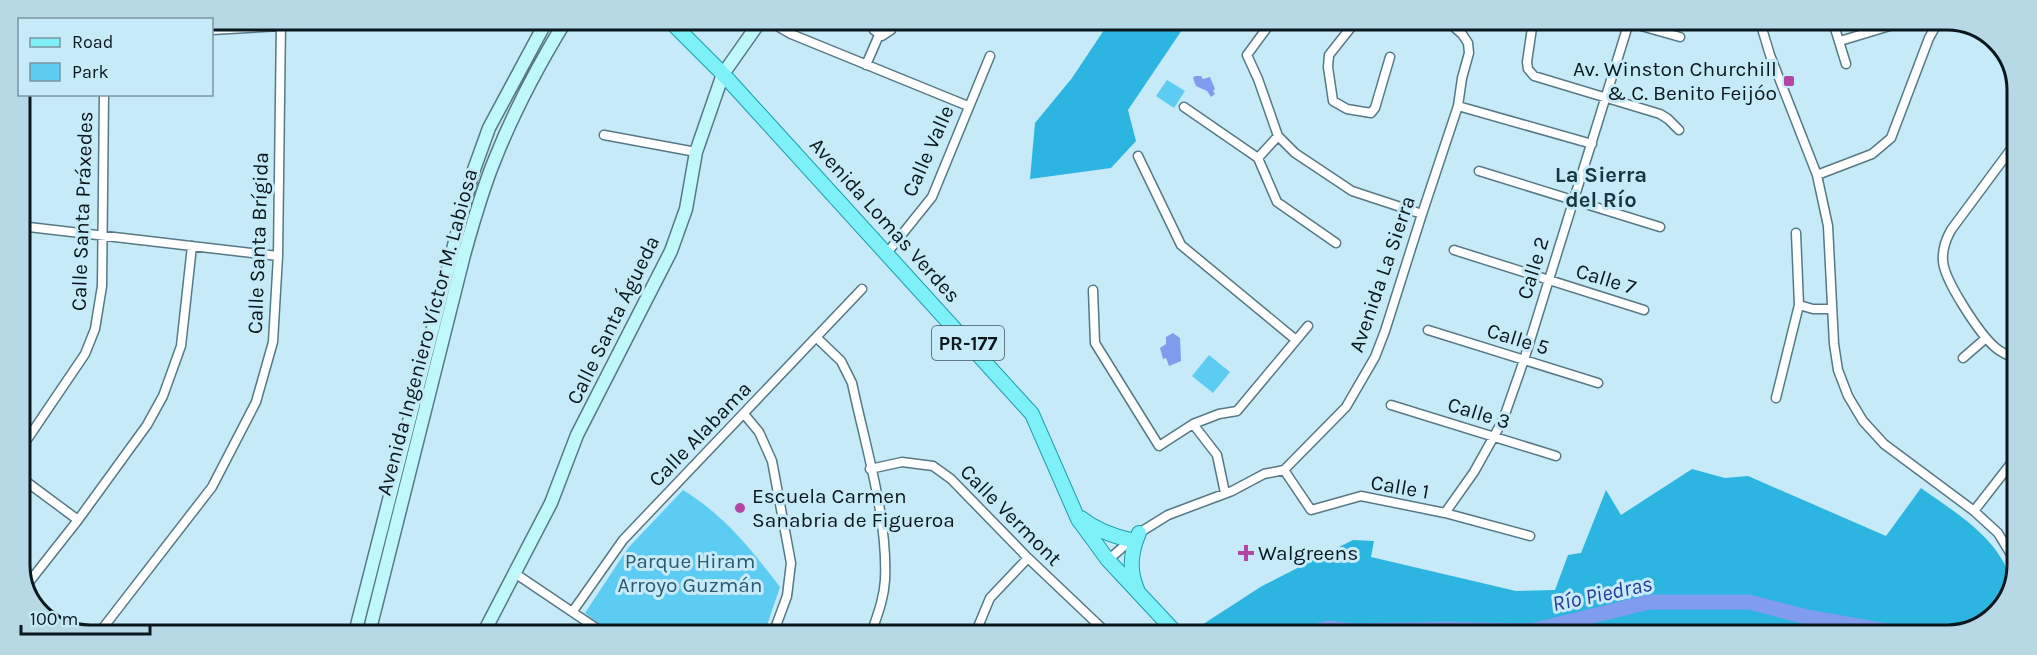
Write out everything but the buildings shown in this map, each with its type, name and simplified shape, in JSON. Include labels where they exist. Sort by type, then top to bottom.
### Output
[{"type":"main road","name":"Avenida Ingeniero Víctor M. Labiosa","points":[[357,625],[472,175],[489,128],[542,30]]},
{"type":"main road","name":"Avenida Ingeniero Víctor M. Labiosa","points":[[371,625],[477,208],[494,160],[518,105],[560,30]]},
{"type":"main road","name":"Avenida Lomas Verdes","points":[[679,30],[723,74],[1032,414],[1075,513],[1108,560],[1168,625]]},
{"type":"main road","name":"Calle Santa Águeda","points":[[488,625],[551,504],[577,435],[671,251],[686,209],[696,152],[723,74],[754,30]]},
{"type":"main road","points":[[1075,513],[1095,528],[1113,536],[1135,537],[1132,566],[1133,580],[1139,594]]},
{"type":"street","name":"Calle Santa Brígida","points":[[105,625],[212,487],[256,402],[273,342],[278,256],[281,30]]},
{"type":"street","points":[[784,30],[968,106]]},
{"type":"street","points":[[874,30],[882,36],[890,30]]},
{"type":"street","points":[[1266,30],[1247,56],[1258,79],[1278,136],[1295,153],[1352,191],[1422,214]]},
{"type":"street","points":[[1349,30],[1329,54],[1328,68],[1333,101],[1347,109],[1371,113],[1375,108],[1390,57]]},
{"type":"street","name":"Avenida La Sierra","points":[[1108,560],[1135,537],[1168,515],[1225,493],[1264,474],[1284,470],[1346,407],[1375,357],[1385,331],[1458,106],[1469,53],[1468,43],[1457,30]]},
{"type":"street","points":[[1532,30],[1527,62],[1528,69],[1534,76],[1660,114],[1678,130]]},
{"type":"street","name":"Calle 2","points":[[1445,513],[1474,472],[1503,420],[1607,97],[1626,30]]},
{"type":"street","points":[[1656,30],[1680,37]]},
{"type":"street","points":[[1762,30],[1817,175],[1828,226],[1834,344],[1838,370],[1848,396],[1863,421],[1884,444],[1974,511],[1998,533],[2007,548]]},
{"type":"street","points":[[1836,30],[1846,64]]},
{"type":"street","points":[[1840,41],[1876,30]]},
{"type":"street","points":[[1817,175],[1872,154],[1891,138],[1934,30]]},
{"type":"street","points":[[866,65],[879,35]]},
{"type":"street","name":"Calle Valle","points":[[887,253],[932,197],[990,56]]},
{"type":"street","name":"Calle Santa Práxedes","points":[[30,435],[85,354],[95,329],[102,286],[104,96]]},
{"type":"street","points":[[1184,106],[1258,159],[1277,202],[1336,243]]},
{"type":"street","points":[[1458,106],[1592,144]]},
{"type":"street","points":[[604,135],[696,152]]},
{"type":"street","points":[[1258,159],[1278,136]]},
{"type":"street","points":[[2007,154],[1951,230],[1942,260],[1950,284],[1986,338],[1995,348],[2007,354]]},
{"type":"street","points":[[1138,156],[1181,245],[1296,340]]},
{"type":"street","points":[[1479,171],[1660,227]]},
{"type":"street","points":[[30,227],[278,256]]},
{"type":"street","points":[[1776,398],[1799,305],[1796,233]]},
{"type":"street","points":[[32,579],[147,425],[163,396],[181,346],[192,246]]},
{"type":"street","name":"Calle 7","points":[[1454,250],[1644,310]]},
{"type":"street","name":"Calle Alabama","points":[[573,611],[623,540],[862,289]]},
{"type":"street","points":[[1093,290],[1095,343],[1159,446],[1193,424],[1219,414],[1236,411],[1308,326]]},
{"type":"street","points":[[1799,305],[1813,309],[1832,309]]},
{"type":"street","name":"Calle 5","points":[[1428,330],[1598,382]]},
{"type":"street","points":[[817,338],[841,361],[852,383],[882,527],[885,580],[881,606],[874,625]]},
{"type":"street","points":[[1964,358],[1986,338]]},
{"type":"street","name":"Calle 3","points":[[1391,405],[1556,456]]},
{"type":"street","points":[[744,414],[759,432],[772,461],[791,563],[787,596],[776,625]]},
{"type":"street","points":[[1193,424],[1217,455],[1225,493]]},
{"type":"street","name":"Calle Vermont","points":[[870,469],[902,462],[933,466],[951,479],[1028,558],[1099,625]]},
{"type":"street","points":[[1974,511],[2007,469]]},
{"type":"street","name":"Calle 1","points":[[1284,470],[1311,510],[1361,496],[1445,513],[1530,536]]},
{"type":"street","points":[[30,484],[78,520]]},
{"type":"street","points":[[979,625],[990,598],[1028,558]]},
{"type":"street","points":[[516,574],[592,625]]},
{"type":"green space","points":[[1167,80],[1185,91],[1174,108],[1156,96]]},
{"type":"green space","points":[[1209,355],[1230,372],[1213,393],[1192,376]]},
{"type":"green space","name":"Parque Hiram Arroyo Guzmán","points":[[683,490],[724,522],[780,587],[767,625],[600,625],[585,613],[628,548]]},
{"type":"shaded area","points":[[1104,30],[1182,30],[1128,110],[1136,141],[1111,168],[1030,179],[1035,123],[1072,78]]},
{"type":"shaded area","points":[[1201,76],[1203,79],[1210,77],[1215,94],[1211,97],[1207,91],[1196,86],[1193,78]]},
{"type":"shaded area","points":[[1173,333],[1180,338],[1181,361],[1169,366],[1166,358],[1163,359],[1160,348],[1166,344],[1166,337]]},
{"type":"shaded area","points":[[1692,469],[1725,478],[1748,476],[1886,536],[1921,488],[1963,518],[1989,542],[2007,568],[2005,581],[1997,599],[1984,613],[1967,622],[1948,625],[1202,625],[1262,586],[1353,540],[1374,541],[1371,557],[1516,591],[1555,590],[1568,555],[1581,553],[1606,490],[1621,515]]},
{"type":"waterway","name":"Río Piedras","points":[[1555,625],[1649,602],[1749,602],[1807,617],[1852,625]]},
{"type":"place","name":"Av. Winston Churchill & C. Benito Feijóo","points":[[1789,81]]},
{"type":"place","name":"Escuela Carmen Sanabria de Figueroa","points":[[740,508]]},
{"type":"place","name":"Walgreens","points":[[1246,553]]},
{"type":"district","name":"La Sierra del Río","points":[[1601,186]]}]
